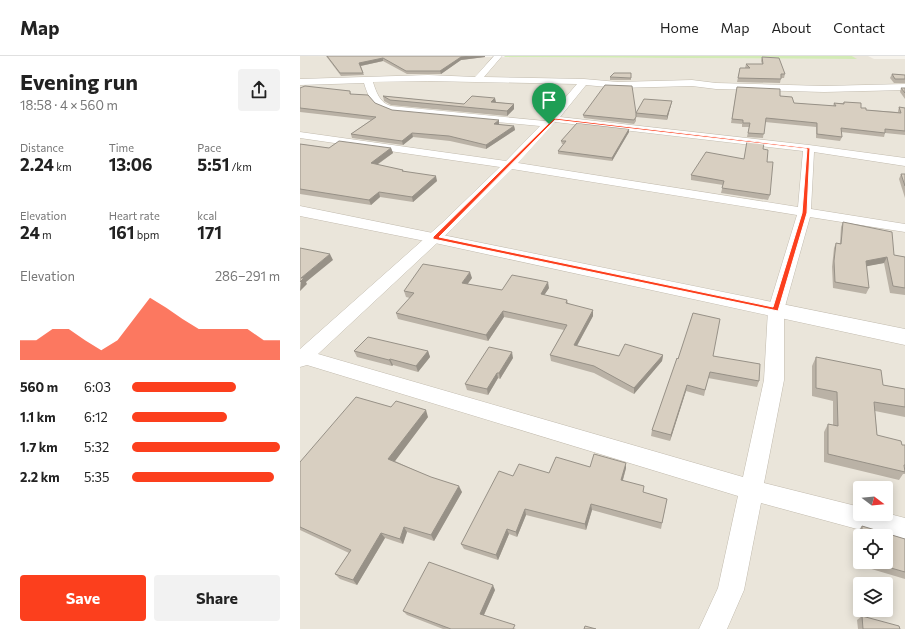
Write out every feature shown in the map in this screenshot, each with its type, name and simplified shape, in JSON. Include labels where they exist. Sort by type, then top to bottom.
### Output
[{"type":"street","points":[[477,80],[498,56]]},
{"type":"street","points":[[300,82],[428,78],[657,85],[692,83],[716,86],[824,89],[905,87]]},
{"type":"street","points":[[368,80],[374,96],[383,106],[403,111],[552,122],[809,148],[905,162]]},
{"type":"street","points":[[301,357],[435,238],[552,122],[584,82]]},
{"type":"street","points":[[300,135],[509,164],[804,213],[905,228]]},
{"type":"street","points":[[713,629],[731,590],[774,380],[776,310],[804,213],[809,148]]},
{"type":"street","points":[[300,211],[905,337]]},
{"type":"street","points":[[301,357],[752,490],[905,530]]},
{"type":"shaded area","points":[[300,56],[856,59],[852,56],[868,56],[874,59],[905,59],[905,629],[300,629]]},
{"type":"green space","points":[[852,56],[857,59],[504,57]]},
{"type":"building","points":[[327,56],[472,56],[461,57],[440,71],[406,71],[383,58],[359,63],[363,73],[340,73]]},
{"type":"building","points":[[762,57],[779,58],[785,74],[781,74],[781,79],[738,78],[740,68],[750,68],[746,64],[763,64]]},
{"type":"building","points":[[614,73],[631,73],[631,78],[610,77]]},
{"type":"building","points":[[892,74],[905,75],[905,79],[895,79]]},
{"type":"building","points":[[605,85],[632,86],[636,113],[634,120],[583,115]]},
{"type":"building","points":[[305,86],[350,91],[350,94],[368,95],[375,103],[392,110],[499,120],[494,124],[514,126],[486,145],[449,136],[412,133],[402,141],[351,134],[376,117],[300,108],[300,88]]},
{"type":"building","points":[[737,87],[780,89],[780,96],[792,97],[794,103],[836,106],[834,103],[861,103],[861,108],[866,108],[866,110],[901,113],[899,107],[905,108],[905,131],[885,129],[885,133],[841,128],[842,137],[817,134],[817,123],[766,118],[764,134],[748,133],[750,123],[743,123],[743,120],[732,119]]},
{"type":"building","points":[[383,96],[464,104],[472,96],[495,98],[491,102],[514,104],[507,111],[390,100]]},
{"type":"building","points":[[644,99],[672,101],[667,116],[636,113]]},
{"type":"building","points":[[577,123],[629,129],[612,158],[558,151],[566,141],[561,141]]},
{"type":"building","points":[[339,141],[391,148],[371,163],[403,170],[402,171],[436,176],[412,197],[379,192],[369,200],[300,189],[300,144],[329,148]]},
{"type":"building","points":[[747,141],[764,143],[763,149],[768,150],[767,162],[773,162],[770,195],[722,188],[724,181],[691,175],[706,152],[744,159]]},
{"type":"building","points":[[901,174],[905,174],[905,186]]},
{"type":"building","points":[[843,222],[892,232],[894,255],[905,257],[905,288],[893,286],[887,257],[866,261],[869,288],[835,282],[834,261],[836,243],[841,244]]},
{"type":"building","points":[[300,248],[330,254],[301,278],[304,278],[300,282]]},
{"type":"building","points":[[423,264],[470,272],[462,283],[502,290],[512,275],[548,282],[541,294],[567,300],[566,303],[593,310],[574,345],[619,356],[625,344],[663,355],[634,388],[594,366],[550,355],[567,325],[503,311],[486,335],[396,313],[414,293],[404,291]]},
{"type":"building","points":[[693,313],[720,319],[713,356],[760,364],[759,381],[710,372],[705,390],[687,385],[671,435],[652,430],[677,358],[678,359]]},
{"type":"building","points":[[368,337],[428,351],[416,366],[354,351]]},
{"type":"building","points":[[489,347],[512,352],[487,389],[465,384]]},
{"type":"building","points":[[816,357],[881,370],[883,385],[905,389],[905,407],[874,402],[877,435],[901,441],[902,445],[905,445],[905,472],[828,454],[828,424],[838,426],[837,392],[816,388]]},
{"type":"building","points":[[356,397],[391,407],[396,401],[426,410],[388,459],[431,477],[459,486],[431,535],[404,527],[400,539],[381,533],[353,580],[335,574],[351,550],[300,527],[300,462]]},
{"type":"building","points":[[594,454],[626,463],[621,480],[644,486],[643,492],[667,499],[662,523],[591,504],[585,524],[525,509],[516,532],[507,529],[496,555],[461,544],[499,471],[513,476],[519,464],[549,473],[556,457],[590,467]]},
{"type":"building","points":[[862,526],[872,529],[862,529]]},
{"type":"building","points":[[893,535],[905,539],[905,572],[893,569]]},
{"type":"building","points":[[429,562],[493,585],[480,614],[515,625],[513,629],[451,629],[403,611]]},
{"type":"building","points":[[862,617],[899,626],[900,629],[863,629]]},
{"type":"building","points":[[585,626],[596,629],[584,629]]},
{"type":"route","points":[[554,119],[809,148],[804,213],[776,310],[435,238],[549,124],[554,119]]}]
